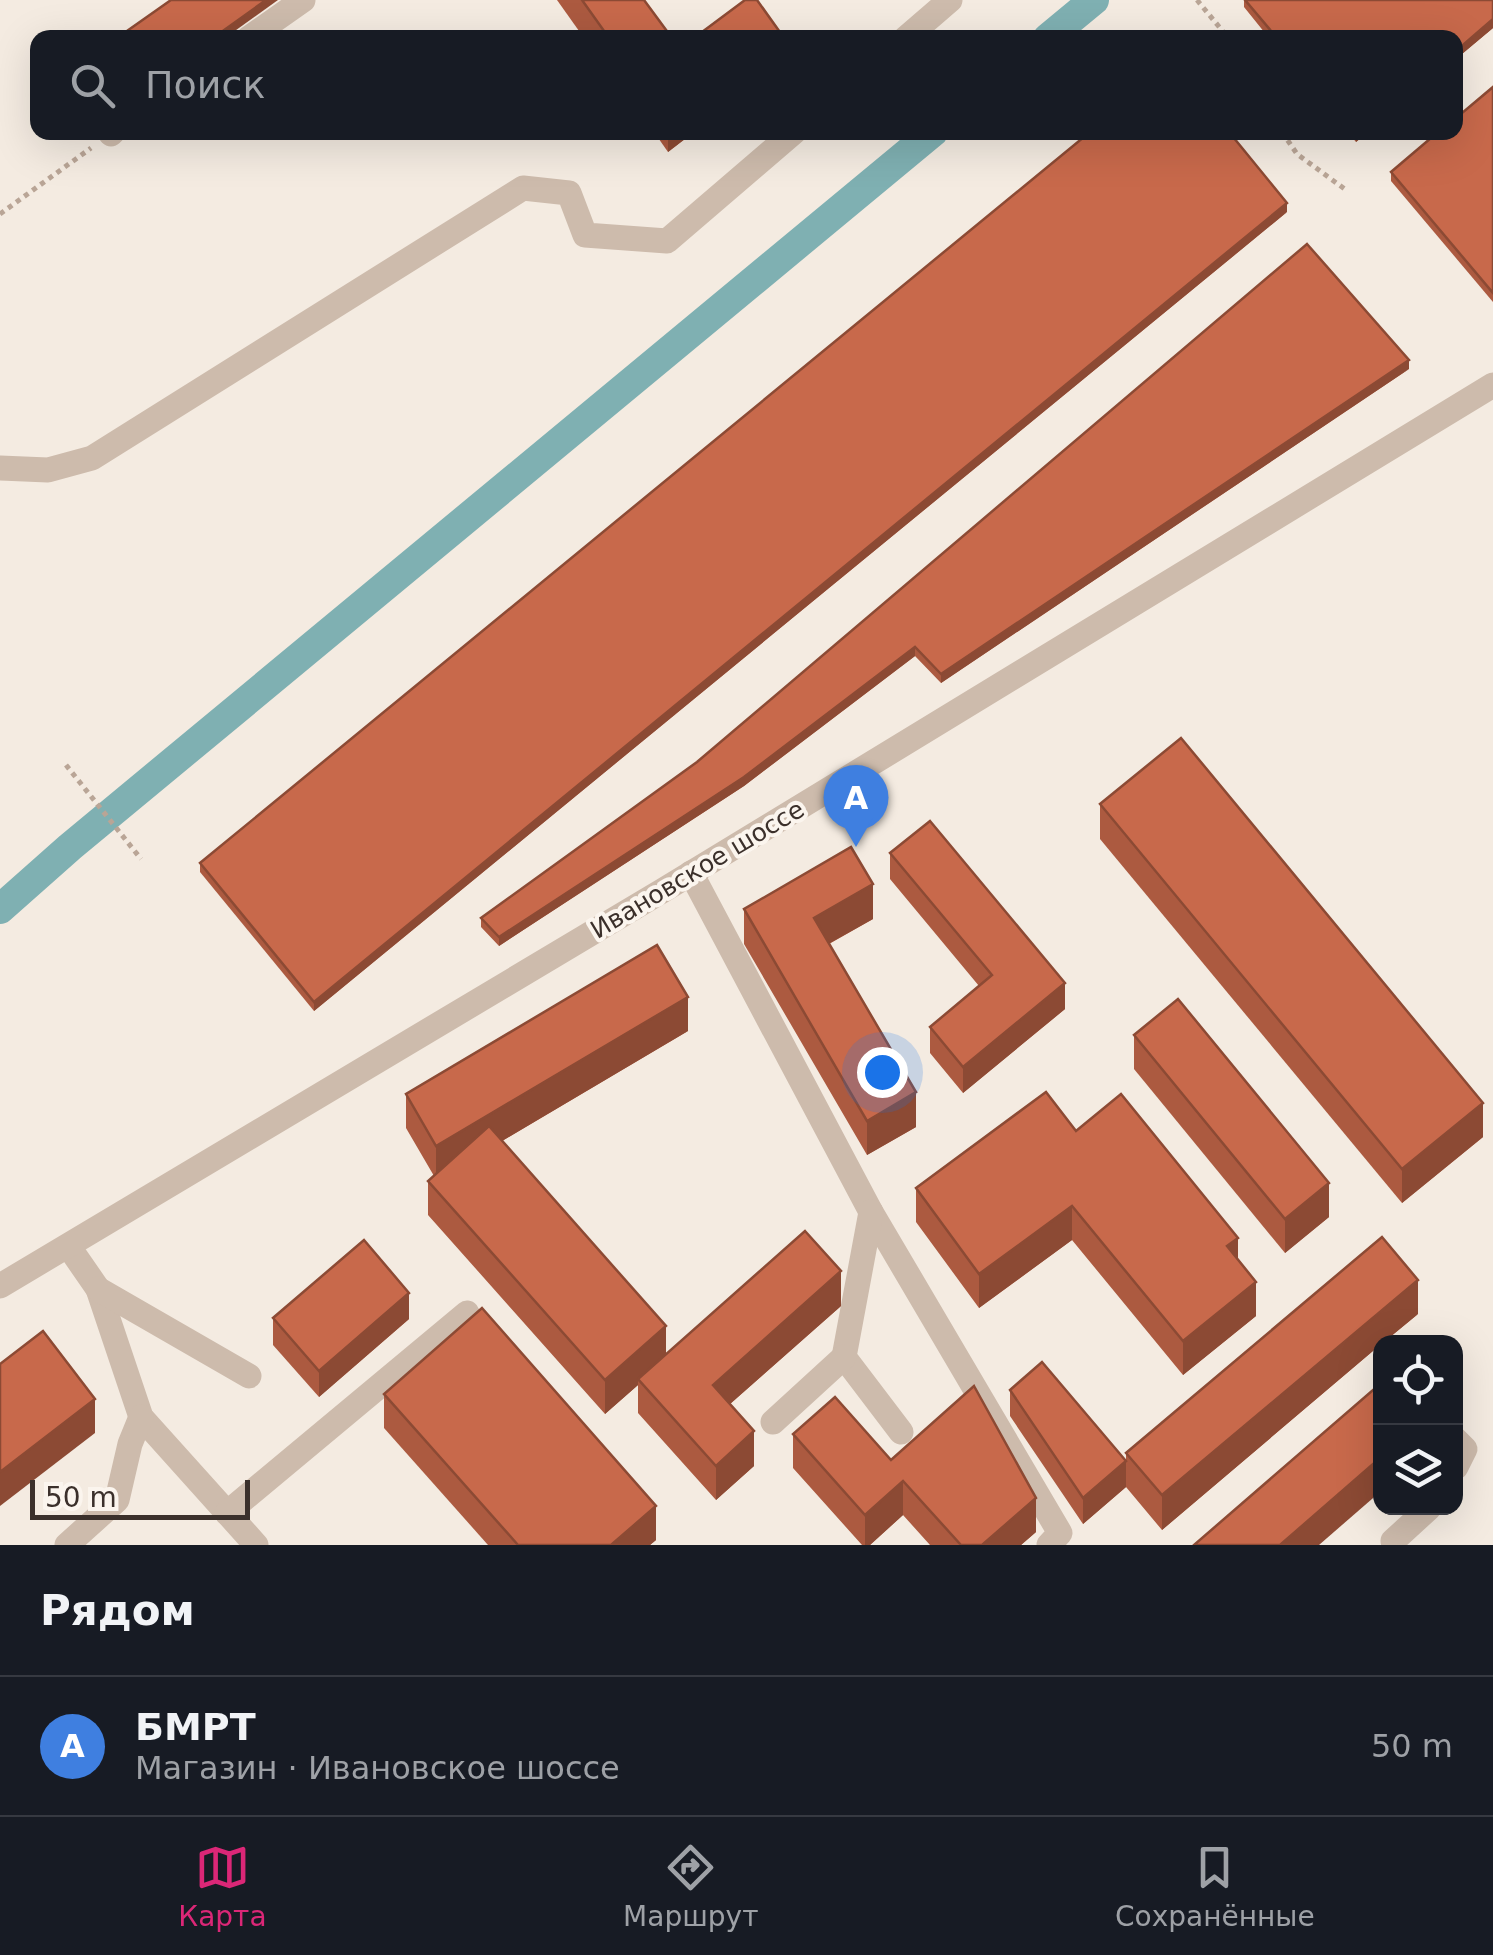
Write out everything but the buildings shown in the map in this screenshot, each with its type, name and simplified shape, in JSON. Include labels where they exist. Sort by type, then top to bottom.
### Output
[{"type":"street","points":[[260,30],[303,0]]},
{"type":"street","points":[[915,30],[950,0]]},
{"type":"street","points":[[0,468],[48,470],[92,458],[523,188],[569,193],[585,235],[667,240],[785,140]]},
{"type":"street","name":"Ивановское шоссе","points":[[0,1286],[691,873],[1493,385]]},
{"type":"street","points":[[691,873],[871,1212],[1059,1542]]},
{"type":"street","points":[[773,1422],[844,1357],[871,1212]]},
{"type":"street","points":[[70,1246],[98,1288],[141,1417],[256,1545]]},
{"type":"street","points":[[98,1288],[249,1376]]},
{"type":"street","points":[[228,1513],[468,1313]]},
{"type":"street","points":[[844,1357],[901,1432]]},
{"type":"street","points":[[66,1545],[117,1500],[130,1444],[141,1417]]},
{"type":"street","points":[[1393,1541],[1421,1515]]},
{"type":"path","points":[[1196,0],[1222,30]]},
{"type":"path","points":[[0,214],[102,140]]},
{"type":"path","points":[[1287,140],[1297,154],[1346,190]]},
{"type":"path","points":[[66,764],[141,859]]},
{"type":"waterway","points":[[1058,30],[1094,0]]},
{"type":"waterway","points":[[0,909],[923,140]]},
{"type":"place","name":"БМРТ","points":[[856,847]]}]
